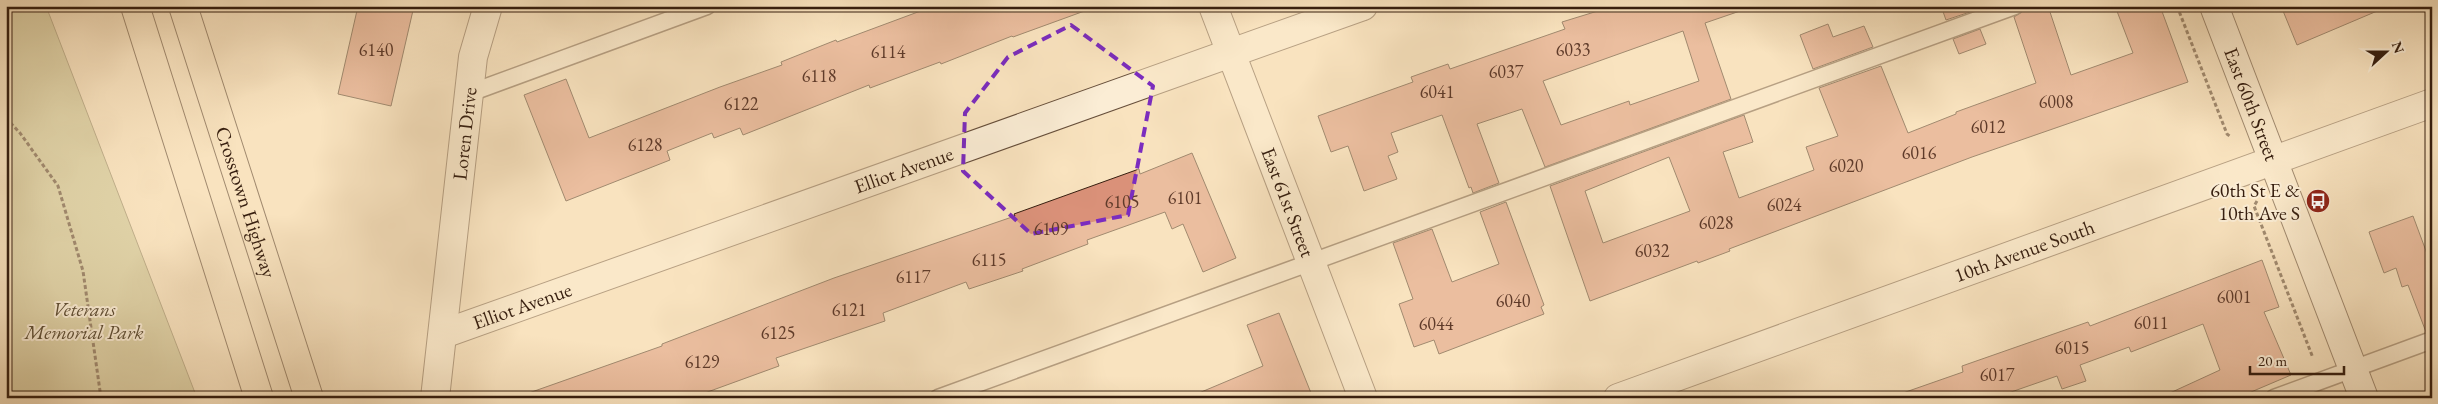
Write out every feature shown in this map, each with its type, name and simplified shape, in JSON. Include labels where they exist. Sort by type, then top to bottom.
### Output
[{"type":"highway","points":[[135,6],[259,398]]},
{"type":"highway","name":"Crosstown Highway","points":[[183,6],[309,398]]},
{"type":"street","name":"Loren Drive","points":[[436,398],[473,57],[488,6]]},
{"type":"street","name":"East 61st Street","points":[[1213,6],[1363,398]]},
{"type":"street","name":"Elliot Avenue","points":[[443,334],[1363,6]]},
{"type":"street","name":"East 60th Street","points":[[2214,6],[2364,398]]},
{"type":"street","name":"10th Avenue South","points":[[1618,398],[2432,103]]},
{"type":"lane","points":[[470,93],[707,6]]},
{"type":"lane","points":[[938,398],[2015,6]]},
{"type":"lane","points":[[2274,398],[2432,340]]},
{"type":"path","points":[[2177,6],[2226,134],[2238,141]]},
{"type":"path","points":[[6,118],[20,133],[58,186],[83,271],[101,398]]},
{"type":"path","points":[[2260,196],[2254,206],[2322,380]]},
{"type":"highlighted area","points":[[1071,25],[1153,86],[1128,215],[1031,234],[963,171],[965,113],[1008,57]]},
{"type":"green space","name":"Veterans Memorial Park","points":[[6,6],[46,6],[197,398],[6,398]]},
{"type":"building","points":[[358,6],[414,6],[391,106],[338,94]]},
{"type":"building","points":[[934,6],[1090,6],[1090,9],[1012,36],[941,64],[940,62],[870,88],[869,85],[743,135],[740,128],[714,138],[712,133],[667,151],[670,160],[566,201],[524,95],[566,79],[589,138],[782,65],[781,62],[836,40],[837,42]]},
{"type":"building","points":[[1614,6],[1742,6],[1743,10],[1705,23],[1731,99],[1545,167],[1522,109],[1477,124],[1499,183],[1473,193],[1471,187],[1469,188],[1442,115],[1391,133],[1398,152],[1388,156],[1397,179],[1364,191],[1348,146],[1331,152],[1318,116],[1413,82],[1411,77],[1448,64],[1450,69],[1565,29],[1562,22]],"holes":[[[1683,31],[1699,81],[1630,105],[1629,101],[1561,125],[1543,81]]]},
{"type":"building","points":[[1941,6],[1971,6],[1973,11],[1946,20]]},
{"type":"building","points":[[2031,6],[2048,6],[2071,75],[2133,53],[2115,6],[2160,6],[2188,82],[1972,157],[1729,249],[1730,251],[1698,263],[1697,261],[1590,301],[1550,186],[1744,115],[1753,142],[1723,152],[1739,198],[1814,170],[1806,147],[1838,136],[1819,88],[1881,66],[1908,133],[1956,114],[1956,112],[2036,83],[2014,17]],"holes":[[[1669,157],[1690,211],[1603,243],[1585,191]]]},
{"type":"building","points":[[2281,6],[2389,6],[2297,45]]},
{"type":"building","points":[[1828,24],[1833,37],[1864,26],[1873,47],[1813,69],[1800,35]]},
{"type":"building","points":[[1980,29],[1986,44],[1959,54],[1953,39]]},
{"type":"building","points":[[1192,153],[1236,258],[1203,272],[1183,224],[1172,229],[1165,212],[1087,240],[1088,244],[1022,269],[1023,271],[969,289],[966,282],[883,313],[885,321],[776,358],[779,366],[691,398],[526,398],[526,394],[662,346],[662,344],[834,278],[1015,216],[1014,214],[1139,169],[1140,174]]},
{"type":"building","points":[[1506,202],[1544,305],[1541,307],[1544,314],[1439,354],[1434,340],[1414,347],[1399,304],[1413,299],[1393,243],[1432,229],[1452,282],[1499,264],[1480,212]]},
{"type":"building","points":[[2413,216],[2432,267],[2432,330],[2426,332],[2408,285],[2402,287],[2396,268],[2384,273],[2369,232]]},
{"type":"building","points":[[2262,260],[2279,307],[2264,312],[2291,375],[2237,398],[2159,398],[2220,370],[2203,324],[2131,352],[2129,347],[2080,365],[2086,381],[2062,389],[2057,376],[1994,398],[1901,398],[1900,394],[1963,372],[1962,366],[2088,322],[2090,326]]},
{"type":"building","points":[[1279,313],[1313,398],[1187,398],[1263,366],[1247,325]]},
{"type":"place","name":"60th St E & 10th Ave S","points":[[2318,201]]}]
